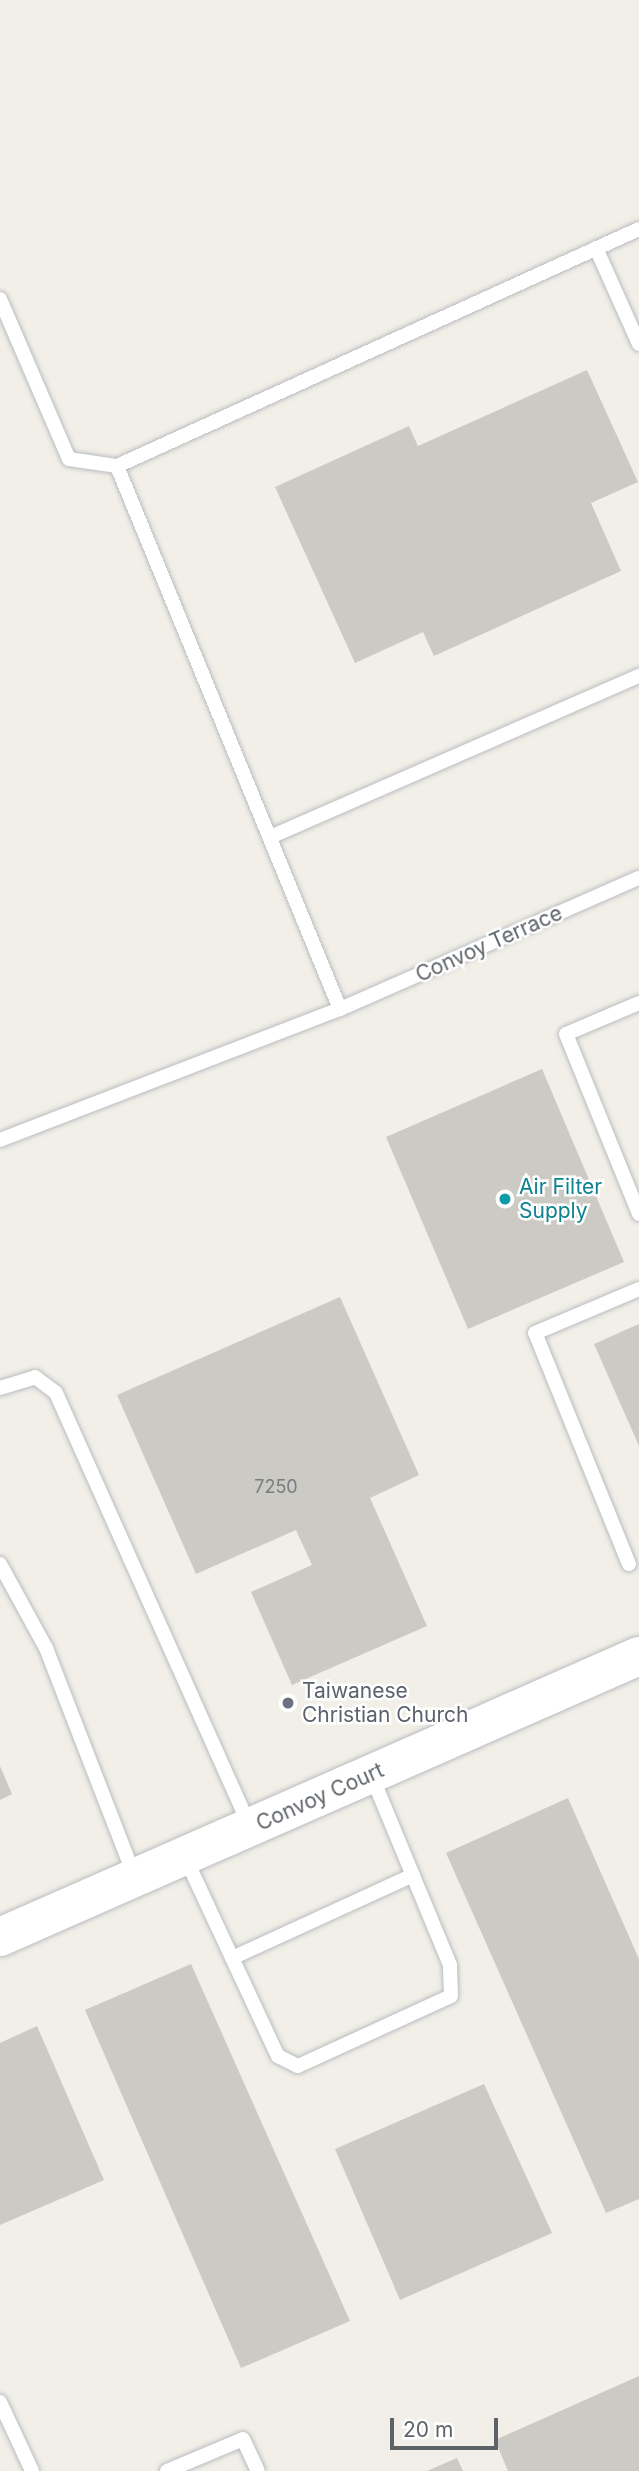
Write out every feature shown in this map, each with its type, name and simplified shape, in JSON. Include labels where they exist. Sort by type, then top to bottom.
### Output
[{"type":"street","name":"Convoy Court","points":[[0,1937],[639,1656]]},
{"type":"lane","points":[[0,299],[69,459],[117,466],[639,229]]},
{"type":"lane","points":[[596,248],[639,344]]},
{"type":"lane","points":[[117,466],[340,1009]]},
{"type":"lane","points":[[270,837],[639,676]]},
{"type":"lane","name":"Convoy Terrace","points":[[0,1140],[340,1009],[639,878]]},
{"type":"lane","points":[[639,1003],[566,1034],[639,1214]]},
{"type":"lane","points":[[629,1564],[535,1333],[639,1289]]},
{"type":"lane","points":[[0,1388],[35,1377],[56,1393],[251,1827]]},
{"type":"lane","points":[[0,1564],[46,1648],[135,1878]]},
{"type":"lane","points":[[185,1856],[278,2056],[298,2066],[451,1996],[450,1965],[371,1774]]},
{"type":"lane","points":[[232,1958],[413,1875]]},
{"type":"lane","points":[[0,2402],[32,2471]]},
{"type":"lane","points":[[167,2471],[243,2439],[258,2471]]},
{"type":"building","points":[[587,370],[638,482],[591,503],[621,571],[434,656],[423,632],[355,663],[275,487],[409,426],[418,446]]},
{"type":"building","name":"Air Filter Supply","points":[[542,1069],[624,1262],[468,1329],[386,1137]]},
{"type":"building","points":[[340,1297],[419,1475],[370,1498],[427,1626],[292,1685],[251,1592],[312,1565],[296,1530],[196,1574],[117,1395]]},
{"type":"building","points":[[639,1324],[639,1446],[594,1344]]},
{"type":"building","points":[[0,1766],[12,1794],[0,1800]]},
{"type":"building","points":[[568,1798],[639,1959],[639,2199],[606,2213],[446,1853]]},
{"type":"building","points":[[191,1964],[350,2321],[241,2368],[85,2010]]},
{"type":"building","points":[[37,2026],[104,2180],[0,2225],[0,2043]]},
{"type":"building","points":[[484,2084],[552,2233],[400,2300],[335,2149]]},
{"type":"building","points":[[639,2376],[639,2471],[508,2471],[495,2440]]},
{"type":"building","points":[[457,2458],[463,2471],[427,2471]]},
{"type":"place","name":"Air Filter Supply","points":[[505,1199]]},
{"type":"place","name":"Taiwanese Christian Church","points":[[288,1703]]}]
